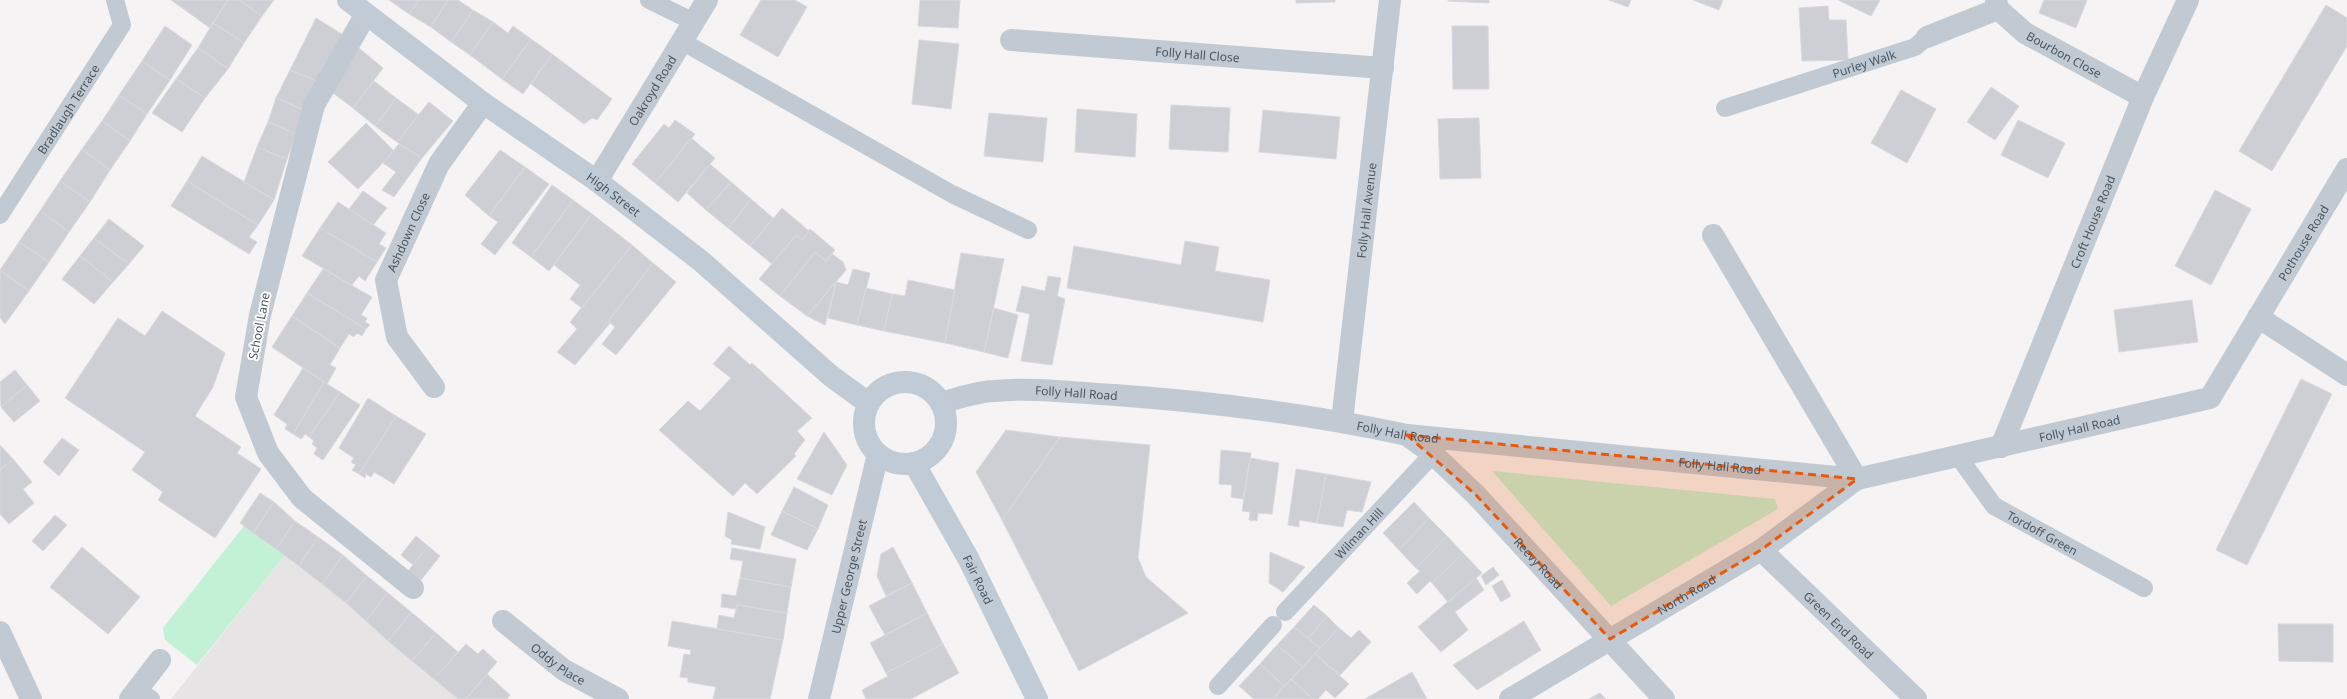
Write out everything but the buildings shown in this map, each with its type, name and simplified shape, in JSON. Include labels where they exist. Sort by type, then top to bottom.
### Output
[{"type":"main road","name":"High Street","points":[[348,0],[483,103],[597,181],[701,261],[831,376],[868,404]]},
{"type":"main road","points":[[902,382],[916,383],[928,388],[941,403],[946,423],[944,436],[938,448],[928,457],[914,463],[902,464],[889,461],[878,454],[869,444],[864,431],[864,417],[868,404],[877,392],[888,385],[902,382]]},
{"type":"main road","name":"Fair Road","points":[[914,463],[968,558],[1037,699]]},
{"type":"street","name":"Oakroyd Road","points":[[597,181],[683,42],[707,0]]},
{"type":"street","name":"Folly Hall Avenue","points":[[1342,421],[1390,0]]},
{"type":"street","name":"Croft House Road","points":[[2001,446],[2143,96],[2188,0]]},
{"type":"street","name":"Bourbon Close","points":[[1997,4],[2025,33],[2143,96]]},
{"type":"street","name":"Purley Walk","points":[[1927,37],[1997,4]]},
{"type":"street","name":"School Lane","points":[[366,14],[314,105],[260,315],[246,397],[268,453],[302,498],[413,588]]},
{"type":"street","name":"Folly Hall Close","points":[[1011,40],[1383,68]]},
{"type":"street","name":"Ashdown Close","points":[[434,387],[397,337],[386,280],[439,164],[483,103]]},
{"type":"street","name":"Pothouse Road","points":[[2258,317],[2347,169]]},
{"type":"street","points":[[1713,235],[1857,480]]},
{"type":"street","name":"Folly Hall Road","points":[[941,403],[970,394],[994,390],[1033,390],[1242,406],[1342,421],[1407,435],[1857,480],[2210,398],[2258,317]]},
{"type":"street","points":[[2258,317],[2347,376]]},
{"type":"street","name":"Reevy Road","points":[[1407,435],[1432,454],[1476,495],[1664,699]]},
{"type":"street","name":"Upper George Street","points":[[819,699],[878,454]]},
{"type":"street","name":"North Road","points":[[1510,699],[1761,550],[1857,480]]},
{"type":"street","name":"Green End Road","points":[[1761,550],[1916,699]]},
{"type":"street","name":"Oddy Place","points":[[503,622],[564,670],[618,699]]},
{"type":"street","points":[[0,632],[32,699]]},
{"type":"street","points":[[139,696],[160,660]]},
{"type":"lane","name":"Bradlaugh Terrace","points":[[0,216],[122,25],[115,0]]},
{"type":"lane","points":[[648,0],[694,22]]},
{"type":"lane","name":"Purley Walk","points":[[1725,108],[1915,47],[1927,37]]},
{"type":"lane","points":[[683,42],[952,194],[1028,230]]},
{"type":"lane","name":"Wilman Hill","points":[[1218,686],[1432,454]]},
{"type":"lane","name":"Tordoff Green","points":[[1958,456],[1994,506],[2144,588]]},
{"type":"highlighted area","points":[[1407,435],[1857,479],[1761,550],[1610,639],[1476,495]]},
{"type":"shaded area","points":[[285,555],[346,603],[458,699],[171,699]]},
{"type":"green space","points":[[1492,471],[1775,499],[1778,509],[1611,606]]},
{"type":"green space","points":[[244,526],[285,555],[197,665],[165,640],[163,628]]}]
